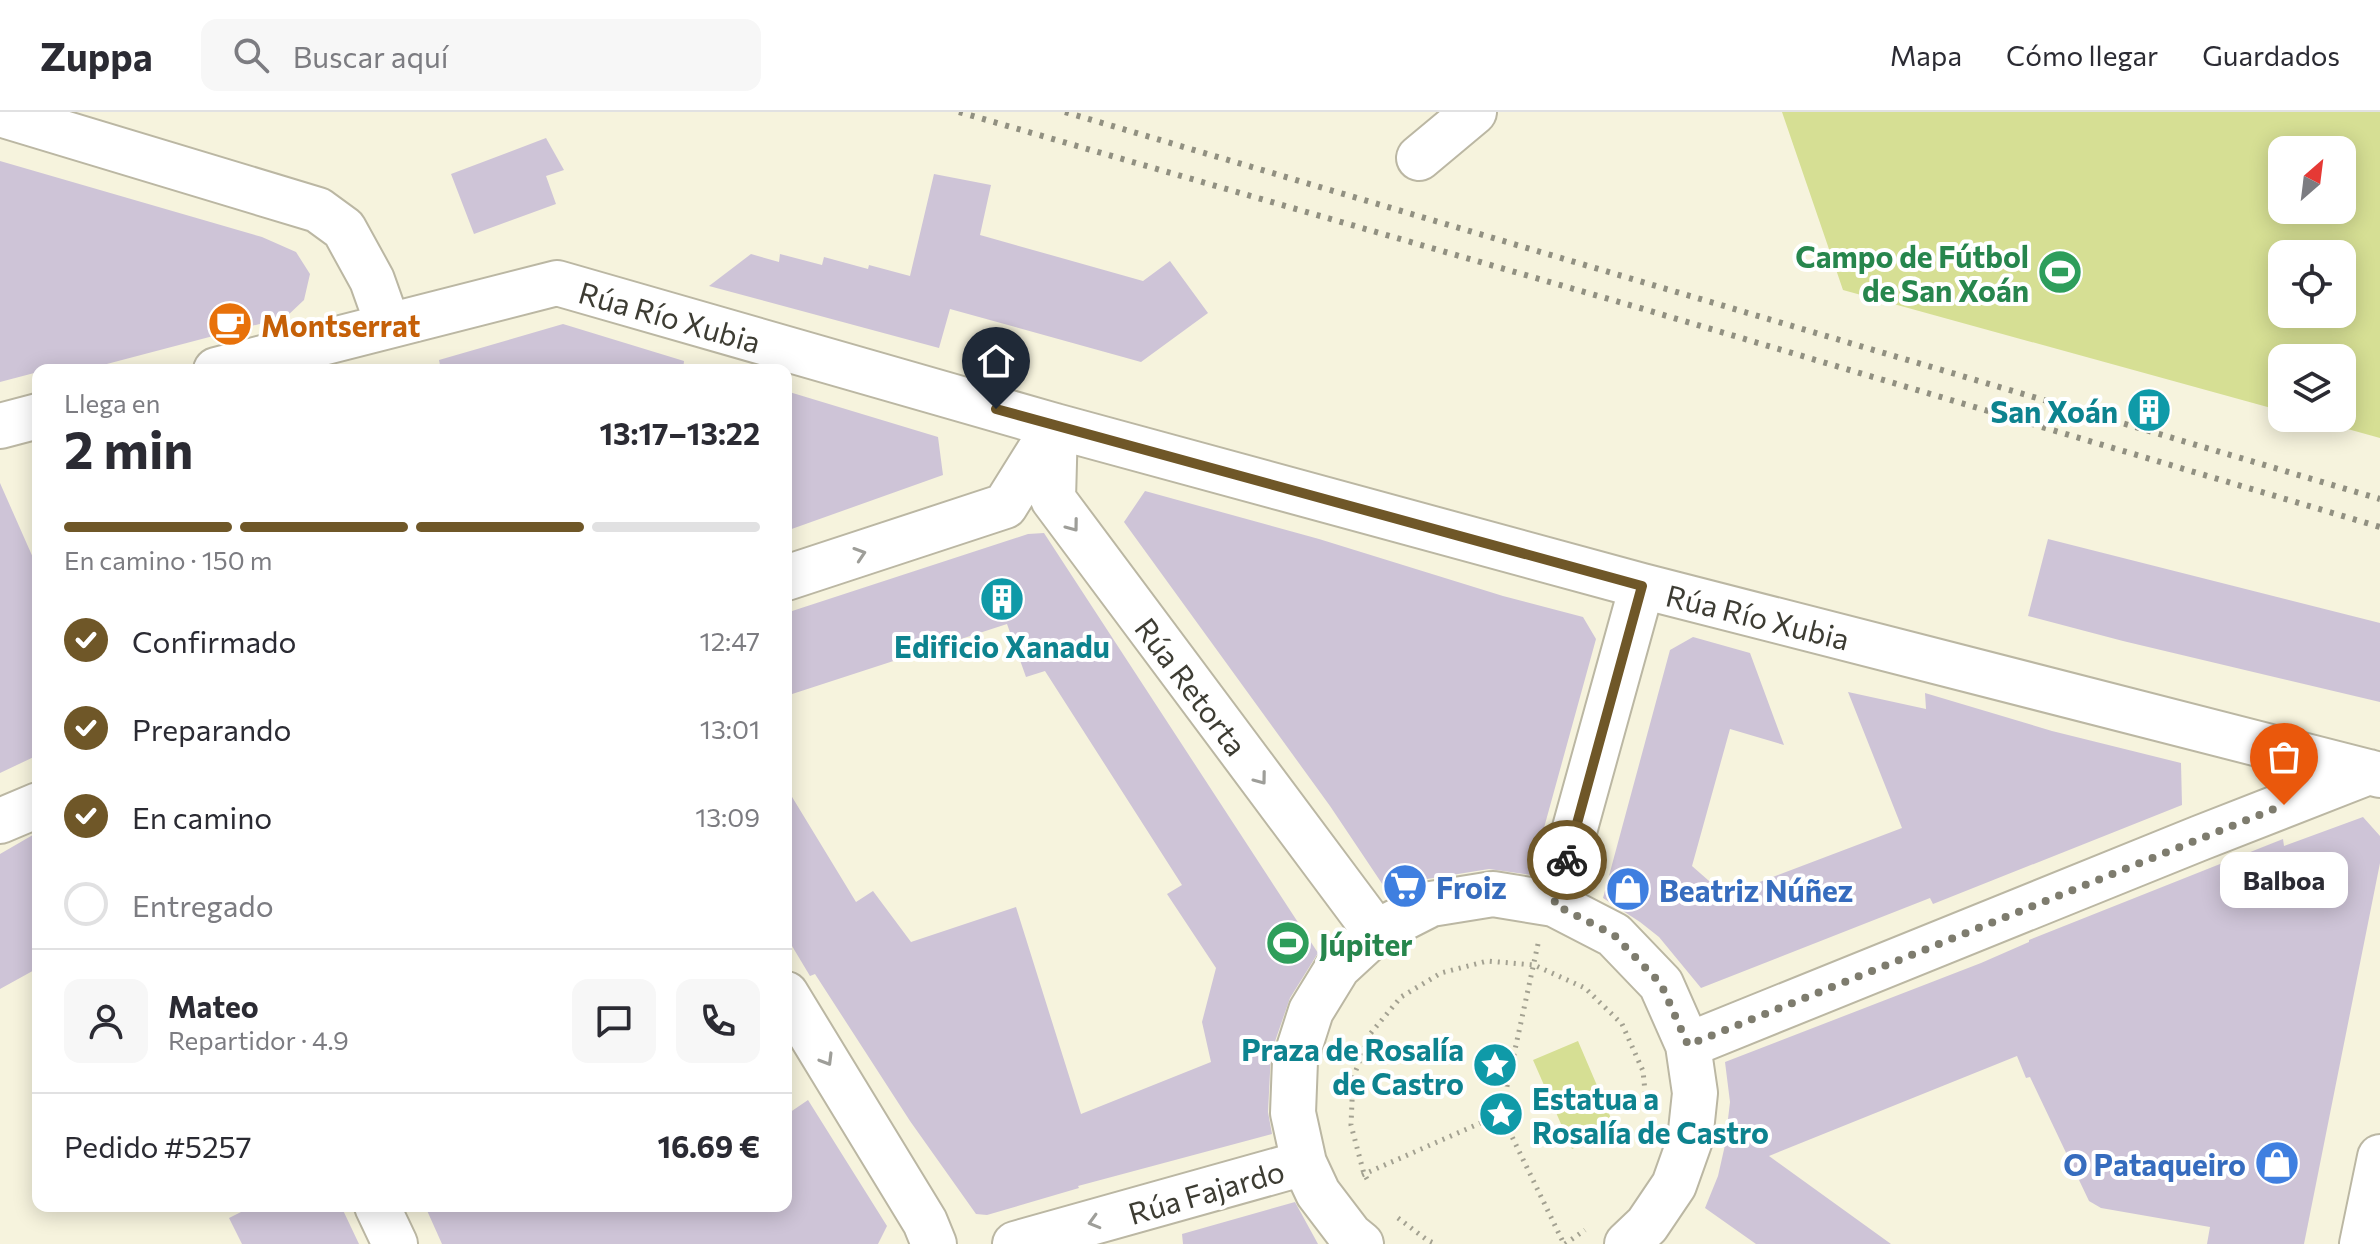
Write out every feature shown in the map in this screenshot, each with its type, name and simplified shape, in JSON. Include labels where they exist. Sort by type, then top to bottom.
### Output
[{"type":"street","points":[[1419,158],[1474,112]]},
{"type":"street","points":[[0,114],[318,210],[344,229],[372,280],[388,325]]},
{"type":"street","name":"Rúa Río Xubia","points":[[263,364],[388,325],[557,283],[1055,426],[1642,586],[2374,773]]},
{"type":"street","points":[[792,576],[1005,506],[1055,426]]},
{"type":"street","name":"Rúa Retorta","points":[[1055,426],[1053,499],[1376,932]]},
{"type":"street","points":[[1554,904],[1642,586]]},
{"type":"street","points":[[1688,1045],[2185,844],[2374,773]]},
{"type":"street","points":[[0,821],[32,808]]},
{"type":"street","points":[[1361,1244],[1350,1235],[1318,1193],[1304,1163],[1293,1113],[1295,1061],[1311,1011],[1338,967],[1376,932],[1431,904],[1493,894],[1554,904],[1614,935],[1661,984],[1688,1045],[1695,1093],[1690,1140],[1674,1185],[1636,1234]]},
{"type":"street","points":[[792,1004],[925,1222],[934,1244]]},
{"type":"street","points":[[2362,1244],[2380,1157]]},
{"type":"street","name":"Rúa Fajardo","points":[[1015,1244],[1304,1163]]},
{"type":"street","points":[[380,1212],[395,1244]]},
{"type":"path","points":[[1372,1186],[1364,1174],[1351,1125],[1353,1078],[1370,1034],[1401,997],[1441,973],[1487,961],[1534,965],[1585,988],[1622,1024],[1643,1071],[1647,1110]]},
{"type":"path","points":[[1534,965],[1501,1114],[1565,1244],[1636,1234]]},
{"type":"path","points":[[1351,1180],[1501,1114]]},
{"type":"path","points":[[1389,1211],[1436,1244]]},
{"type":"green space","name":"Campo de Fútbol de San Xoán","points":[[1782,112],[2380,112],[2380,438],[2356,431],[2356,344],[2268,344],[2268,407],[1843,290]]},
{"type":"green space","points":[[1578,1041],[1616,1130],[1572,1149],[1533,1060]]},
{"type":"building","points":[[546,138],[564,170],[546,176],[556,204],[474,234],[451,174]]},
{"type":"building","points":[[0,161],[262,237],[296,252],[310,274],[304,300],[286,317],[107,364],[32,364],[32,374],[0,382]]},
{"type":"building","points":[[934,174],[991,185],[980,235],[1143,281],[1170,261],[1208,313],[1141,362],[950,309],[939,348],[709,286],[751,254],[779,262],[780,254],[822,265],[824,257],[910,276]]},
{"type":"building","points":[[563,324],[684,361],[684,364],[440,364],[439,360]]},
{"type":"building","points":[[792,393],[938,437],[943,475],[792,529]]},
{"type":"building","points":[[0,483],[32,555],[32,758],[0,773]]},
{"type":"building","points":[[1145,491],[1583,617],[1596,639],[1531,875],[1489,869],[1427,879],[1391,897],[1330,806],[1124,522]]},
{"type":"building","points":[[1044,533],[1318,953],[1290,998],[1271,1053],[1268,1112],[1272,1134],[1078,1186],[987,1215],[976,1214],[910,1121],[815,974],[810,976],[792,946],[792,797],[856,902],[873,891],[911,942],[1016,907],[1081,1114],[1211,1062],[1202,1022],[1216,968],[1167,894],[1182,885],[1045,671],[1026,677],[1007,624],[792,694],[792,611],[1028,534]]},
{"type":"building","points":[[2048,539],[2380,623],[2380,702],[2028,616]]},
{"type":"building","points":[[1693,637],[1750,653],[1784,745],[1730,729],[1692,866],[1725,895],[1902,828],[1848,692],[1926,709],[1925,693],[2052,731],[2181,763],[2182,805],[1933,904],[1930,898],[1701,988],[1659,937],[1603,898],[1670,650]]},
{"type":"building","points":[[2363,817],[2380,836],[2380,863],[2304,1244],[2207,1244],[2210,1227],[2101,1208],[2089,1201],[2017,1056],[1769,1156],[1891,1244],[1756,1244],[1705,1208],[1718,1176],[1725,1145],[1730,1102],[1725,1062],[1981,963],[2029,940],[2283,839],[2284,846]]},
{"type":"building","points":[[32,835],[32,971],[0,989],[0,854]]},
{"type":"building","points":[[808,1100],[887,1226],[878,1244],[442,1244],[428,1212],[792,1212],[792,1111]]},
{"type":"building","points":[[1295,1202],[1318,1244],[1183,1244],[1182,1234]]},
{"type":"building","points":[[241,1212],[344,1212],[359,1244],[242,1244],[229,1218]]},
{"type":"railway","points":[[959,112],[1640,308],[2380,527]]},
{"type":"railway","points":[[1065,112],[2380,499]]},
{"type":"way so far","points":[[1567,860],[1554,904],[1614,935],[1661,984],[1688,1045],[2284,805]]},
{"type":"place","name":"Campo de Fútbol de San Xoán","points":[[2060,272]]},
{"type":"place","name":"Montserrat","points":[[230,324]]},
{"type":"place","name":"San Xoán","points":[[2149,410]]},
{"type":"place","name":"Edificio Xanadu","points":[[1002,599]]},
{"type":"place","name":"Balboa","points":[[2284,805]]},
{"type":"place","name":"Froiz","points":[[1405,886]]},
{"type":"place","name":"Beatriz Núñez","points":[[1628,889]]},
{"type":"place","name":"Júpiter","points":[[1288,943]]},
{"type":"place","name":"Praza de Rosalía de Castro","points":[[1495,1065]]},
{"type":"place","name":"Estatua a Rosalía de Castro","points":[[1501,1114]]},
{"type":"place","name":"O Pataqueiro","points":[[2277,1163]]},
{"type":"route","points":[[996,409],[1642,586],[1567,860]]}]
